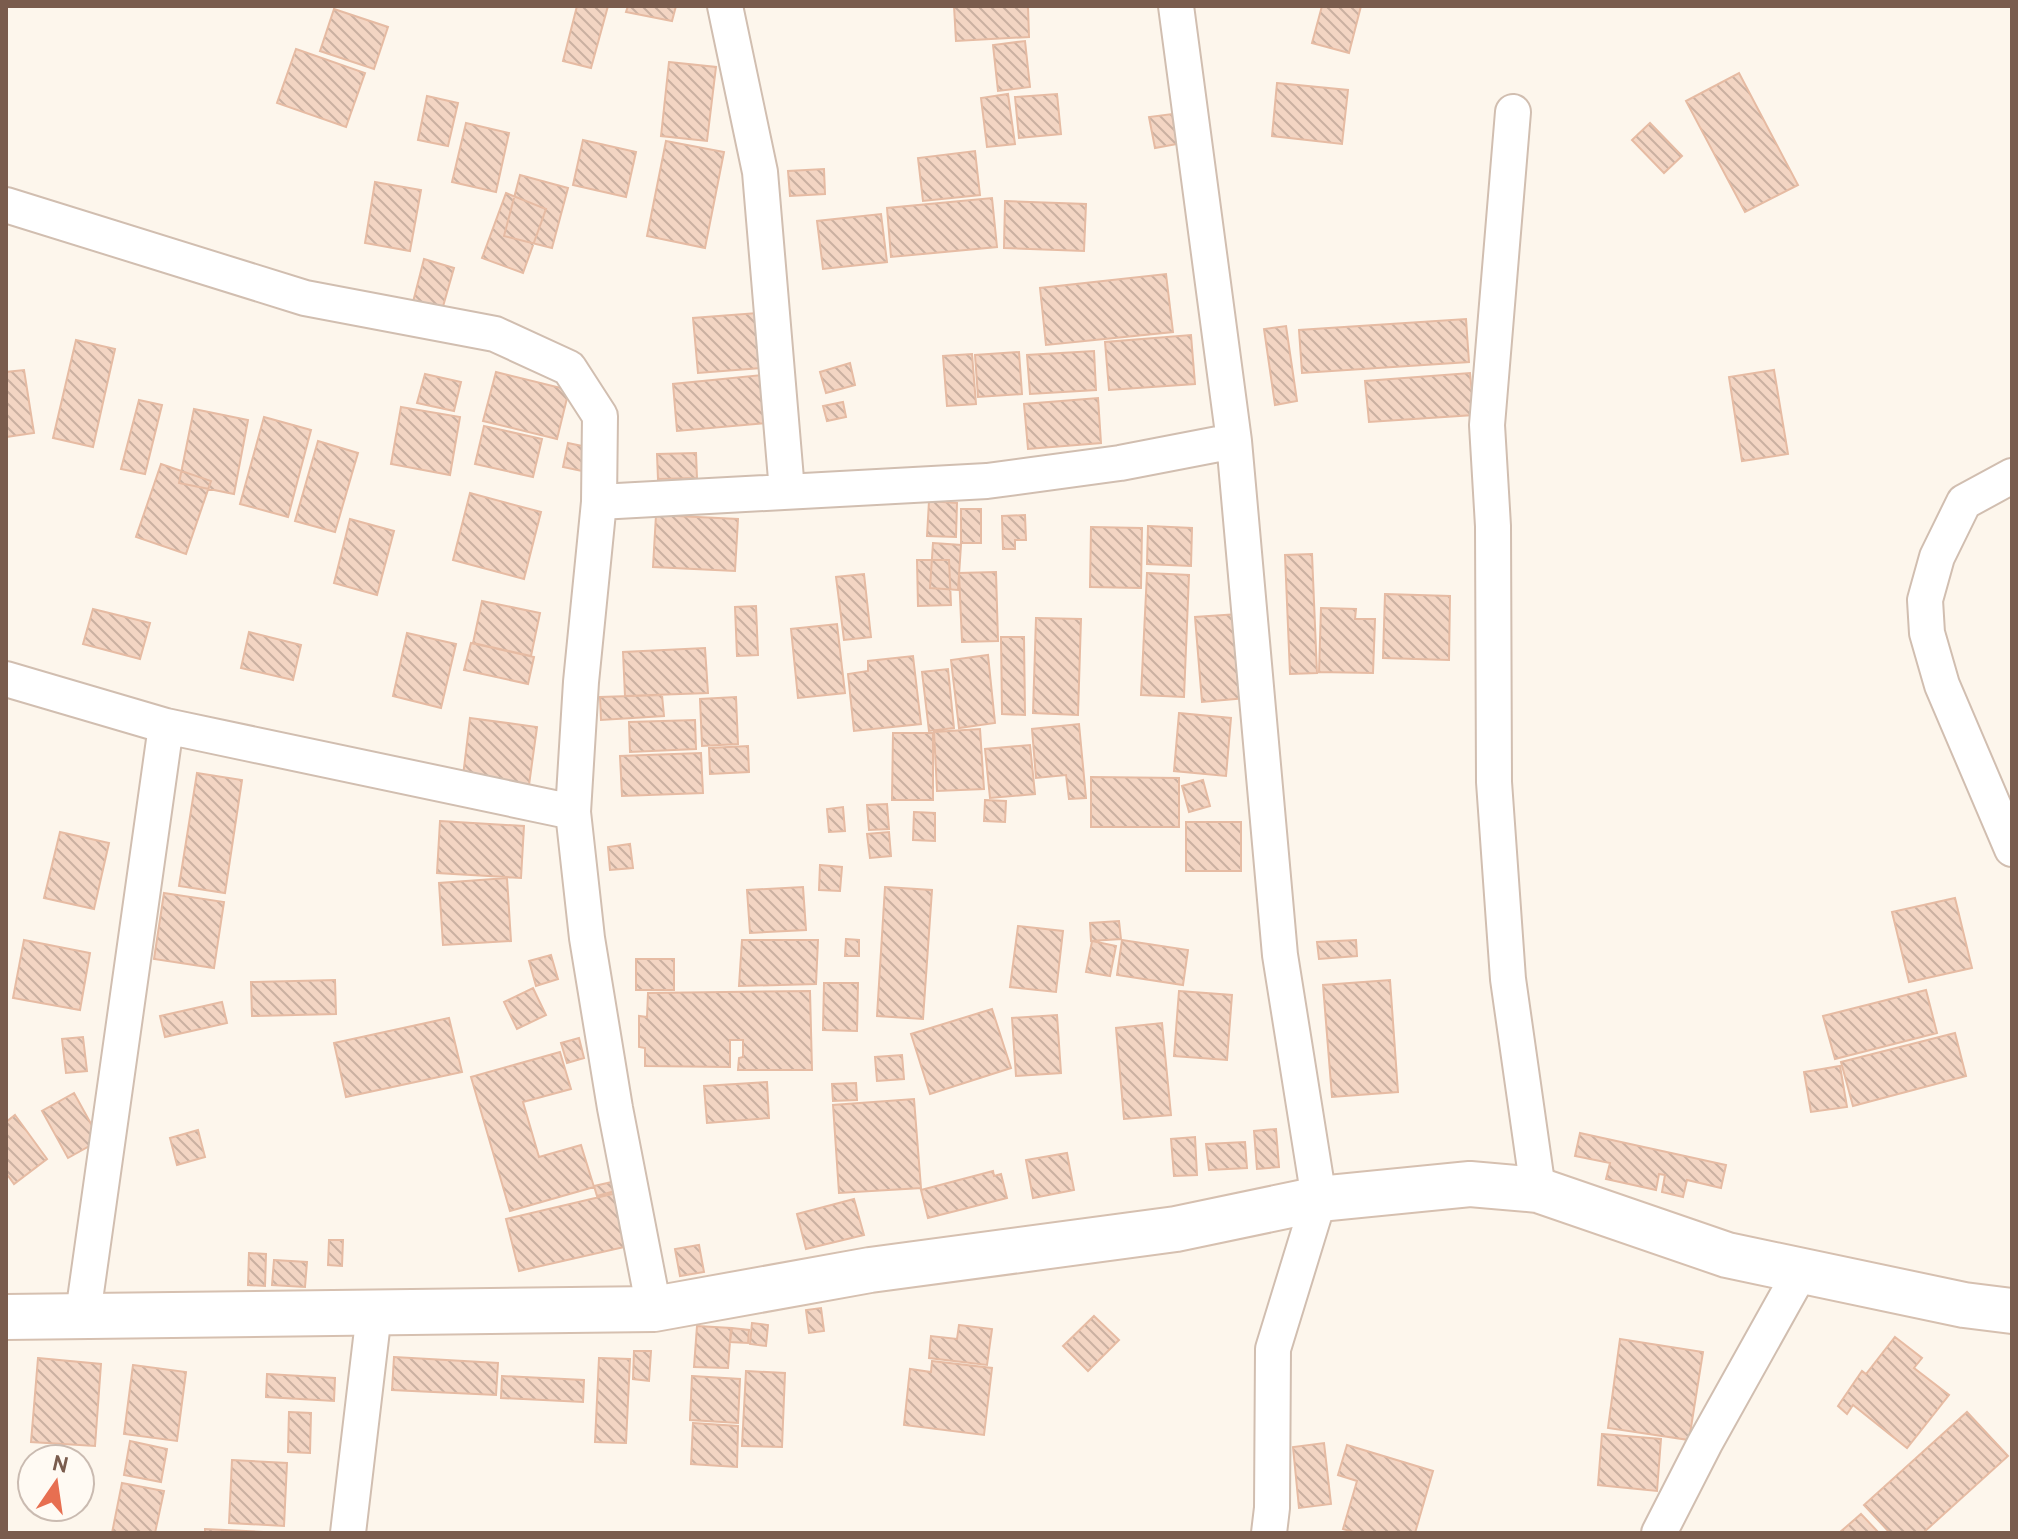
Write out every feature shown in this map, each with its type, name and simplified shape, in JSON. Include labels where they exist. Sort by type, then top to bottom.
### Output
[{"type":"street","points":[[725,6],[760,172],[787,491]]},
{"type":"street","points":[[1176,6],[1234,441],[1280,955],[1319,1199],[1273,1349],[1272,1508],[1269,1533]]},
{"type":"street","points":[[1513,112],[1487,425],[1493,526],[1494,782],[1508,979],[1538,1190]]},
{"type":"street","points":[[6,205],[305,298],[495,334],[569,368],[600,416],[599,502],[581,682],[573,812],[587,938],[615,1108],[654,1309]]},
{"type":"street","points":[[599,502],[987,481],[1120,463],[1234,441]]},
{"type":"street","points":[[2012,476],[1964,502],[1937,557],[1925,600],[1927,633],[1942,685],[2012,849]]},
{"type":"street","points":[[6,679],[166,726],[573,812]]},
{"type":"street","points":[[83,1314],[166,726]]},
{"type":"street","points":[[6,1317],[654,1309],[870,1270],[1176,1229],[1319,1199],[1470,1184],[1538,1190],[1727,1255],[1964,1305],[2012,1311]]},
{"type":"street","points":[[1659,1533],[1705,1443],[1801,1271]]},
{"type":"street","points":[[348,1533],[374,1313]]},
{"type":"building","points":[[577,6],[608,6],[591,68],[563,61]]},
{"type":"building","points":[[628,6],[676,6],[672,21],[626,12]]},
{"type":"building","points":[[954,6],[1028,6],[1029,37],[956,41]]},
{"type":"building","points":[[1322,6],[1361,6],[1349,53],[1312,43]]},
{"type":"building","points":[[334,9],[388,27],[374,69],[320,51]]},
{"type":"building","points":[[1025,41],[1030,87],[998,91],[993,45]]},
{"type":"building","points":[[296,49],[365,73],[346,127],[277,103]]},
{"type":"building","points":[[669,62],[716,67],[707,141],[661,136]]},
{"type":"building","points":[[1739,73],[1798,185],[1745,212],[1686,101]]},
{"type":"building","points":[[1277,83],[1348,90],[1342,144],[1272,136]]},
{"type":"building","points":[[1008,94],[1015,144],[987,147],[981,98]]},
{"type":"building","points":[[1057,94],[1061,134],[1019,138],[1015,97]]},
{"type":"building","points":[[427,96],[458,103],[448,146],[418,140]]},
{"type":"building","points":[[1172,114],[1177,144],[1155,148],[1149,117]]},
{"type":"building","points":[[466,123],[509,133],[496,192],[452,182]]},
{"type":"building","points":[[1650,123],[1682,156],[1664,173],[1632,140]]},
{"type":"building","points":[[583,140],[636,152],[626,197],[573,185]]},
{"type":"building","points":[[666,141],[724,152],[705,248],[647,236]]},
{"type":"building","points":[[975,151],[980,195],[923,201],[918,158]]},
{"type":"building","points":[[824,169],[825,194],[790,196],[788,171]]},
{"type":"building","points":[[520,175],[568,188],[552,248],[504,236]]},
{"type":"building","points":[[375,182],[421,190],[410,251],[365,243]]},
{"type":"building","points":[[506,193],[546,209],[523,273],[482,258]]},
{"type":"building","points":[[992,198],[997,247],[891,257],[887,208]]},
{"type":"building","points":[[1005,201],[1086,204],[1084,251],[1004,248]]},
{"type":"building","points":[[881,214],[887,262],[823,269],[817,221]]},
{"type":"building","points":[[424,259],[454,268],[442,310],[413,302]]},
{"type":"building","points":[[1166,274],[1173,332],[1046,345],[1040,288]]},
{"type":"building","points":[[757,313],[761,368],[698,373],[693,318]]},
{"type":"building","points":[[1466,319],[1469,362],[1302,373],[1299,330]]},
{"type":"building","points":[[1286,326],[1297,401],[1275,405],[1264,329]]},
{"type":"building","points":[[1191,335],[1195,384],[1109,390],[1105,342]]},
{"type":"building","points":[[76,340],[115,349],[93,447],[53,438]]},
{"type":"building","points":[[1094,351],[1096,390],[1030,394],[1027,355]]},
{"type":"building","points":[[1019,352],[1022,394],[978,397],[975,355]]},
{"type":"building","points":[[972,354],[976,404],[947,406],[943,356]]},
{"type":"building","points":[[850,363],[855,385],[826,393],[820,372]]},
{"type":"building","points":[[24,370],[34,433],[6,437],[6,372]]},
{"type":"building","points":[[1774,370],[1788,454],[1742,461],[1729,377]]},
{"type":"building","points":[[496,372],[569,390],[557,439],[483,421]]},
{"type":"building","points":[[1470,373],[1474,415],[1369,422],[1365,381]]},
{"type":"building","points":[[425,374],[461,382],[454,411],[417,403]]},
{"type":"building","points":[[762,375],[767,423],[677,431],[673,384]]},
{"type":"building","points":[[1098,398],[1101,443],[1028,449],[1024,404]]},
{"type":"building","points":[[139,400],[162,405],[145,474],[121,469]]},
{"type":"building","points":[[843,402],[846,417],[827,421],[823,406]]},
{"type":"building","points":[[401,407],[460,417],[450,475],[391,464]]},
{"type":"building","points":[[194,409],[248,420],[234,494],[179,483]]},
{"type":"building","points":[[264,417],[311,430],[288,517],[240,504]]},
{"type":"building","points":[[484,426],[542,439],[533,477],[475,464]]},
{"type":"building","points":[[318,441],[358,453],[335,532],[295,521]]},
{"type":"building","points":[[568,443],[592,448],[587,472],[563,467]]},
{"type":"building","points":[[696,453],[697,478],[658,479],[657,454]]},
{"type":"building","points":[[161,464],[211,481],[186,554],[136,537]]},
{"type":"building","points":[[470,493],[541,512],[524,579],[453,560]]},
{"type":"building","points":[[929,501],[957,503],[956,537],[927,536]]},
{"type":"building","points":[[961,509],[981,509],[981,543],[961,543]]},
{"type":"building","points":[[656,515],[738,519],[735,571],[653,567]]},
{"type":"building","points":[[1025,515],[1026,540],[1015,540],[1015,549],[1003,549],[1002,516]]},
{"type":"building","points":[[350,519],[394,531],[377,595],[334,583]]},
{"type":"building","points":[[1148,526],[1192,528],[1191,566],[1147,564]]},
{"type":"building","points":[[1091,527],[1142,528],[1141,588],[1090,587]]},
{"type":"building","points":[[933,543],[961,545],[958,590],[930,588]]},
{"type":"building","points":[[1312,554],[1317,673],[1290,674],[1285,555]]},
{"type":"building","points":[[917,560],[949,560],[951,605],[918,606]]},
{"type":"building","points":[[996,572],[998,641],[962,642],[959,573]]},
{"type":"building","points":[[1147,573],[1189,575],[1184,697],[1141,695]]},
{"type":"building","points":[[864,574],[871,637],[844,640],[836,577]]},
{"type":"building","points":[[1385,594],[1450,596],[1449,660],[1383,658]]},
{"type":"building","points":[[482,601],[540,613],[531,656],[473,643]]},
{"type":"building","points":[[756,606],[758,655],[737,656],[735,607]]},
{"type":"building","points":[[1321,608],[1356,609],[1355,619],[1375,619],[1373,673],[1319,672]]},
{"type":"building","points":[[93,609],[150,623],[140,659],[83,644]]},
{"type":"building","points":[[1238,614],[1246,698],[1202,702],[1195,617]]},
{"type":"building","points":[[1036,618],[1081,619],[1078,715],[1033,713]]},
{"type":"building","points":[[837,624],[845,693],[798,698],[791,629]]},
{"type":"building","points":[[249,632],[301,645],[293,680],[241,668]]},
{"type":"building","points":[[407,633],[456,644],[441,708],[393,696]]},
{"type":"building","points":[[1001,637],[1024,637],[1025,715],[1002,714]]},
{"type":"building","points":[[471,643],[534,657],[528,684],[464,670]]},
{"type":"building","points":[[705,648],[708,693],[625,696],[623,652]]},
{"type":"building","points":[[988,655],[995,723],[959,728],[951,660]]},
{"type":"building","points":[[913,656],[921,724],[854,731],[848,674],[868,671],[868,661]]},
{"type":"building","points":[[948,669],[954,728],[929,731],[922,672]]},
{"type":"building","points":[[662,695],[664,716],[601,720],[600,697]]},
{"type":"building","points":[[736,697],[738,744],[702,746],[700,699]]},
{"type":"building","points":[[1179,713],[1231,718],[1226,776],[1174,771]]},
{"type":"building","points":[[470,718],[537,727],[529,785],[463,776]]},
{"type":"building","points":[[695,720],[696,749],[630,752],[629,722]]},
{"type":"building","points":[[1079,724],[1086,798],[1069,799],[1066,775],[1036,778],[1032,729]]},
{"type":"building","points":[[980,729],[984,789],[937,791],[934,732]]},
{"type":"building","points":[[893,733],[933,733],[933,800],[892,800]]},
{"type":"building","points":[[1030,745],[1035,794],[990,798],[985,749]]},
{"type":"building","points":[[748,746],[749,772],[710,774],[709,748]]},
{"type":"building","points":[[701,753],[703,793],[622,796],[620,756]]},
{"type":"building","points":[[197,773],[242,780],[225,893],[179,886]]},
{"type":"building","points":[[1091,777],[1179,778],[1179,827],[1091,827]]},
{"type":"building","points":[[1203,780],[1210,806],[1189,812],[1182,786]]},
{"type":"building","points":[[985,800],[1006,801],[1005,822],[984,821]]},
{"type":"building","points":[[887,804],[889,829],[869,830],[867,805]]},
{"type":"building","points":[[843,807],[845,831],[829,832],[827,809]]},
{"type":"building","points":[[914,812],[935,813],[935,841],[913,840]]},
{"type":"building","points":[[440,821],[524,826],[521,878],[437,873]]},
{"type":"building","points":[[1186,822],[1241,822],[1241,871],[1186,871]]},
{"type":"building","points":[[60,832],[109,843],[94,909],[44,898]]},
{"type":"building","points":[[889,832],[891,856],[870,858],[867,834]]},
{"type":"building","points":[[630,844],[633,868],[610,870],[608,847]]},
{"type":"building","points":[[820,865],[842,867],[840,891],[819,890]]},
{"type":"building","points":[[507,878],[511,941],[443,945],[439,883]]},
{"type":"building","points":[[803,887],[806,930],[750,933],[747,890]]},
{"type":"building","points":[[885,887],[932,890],[923,1019],[877,1016]]},
{"type":"building","points":[[164,893],[224,902],[214,968],[154,959]]},
{"type":"building","points":[[1955,898],[1972,968],[1909,982],[1892,912]]},
{"type":"building","points":[[1119,921],[1121,939],[1091,941],[1090,923]]},
{"type":"building","points":[[1018,926],[1063,931],[1056,992],[1010,987]]},
{"type":"building","points":[[846,939],[859,940],[859,956],[845,956]]},
{"type":"building","points":[[24,940],[90,953],[80,1010],[13,998]]},
{"type":"building","points":[[742,940],[818,940],[816,984],[739,986]]},
{"type":"building","points":[[1122,940],[1188,950],[1183,985],[1117,975]]},
{"type":"building","points":[[1356,940],[1357,956],[1319,959],[1317,942]]},
{"type":"building","points":[[1092,941],[1116,946],[1110,976],[1086,972]]},
{"type":"building","points":[[551,955],[558,979],[536,986],[529,961]]},
{"type":"building","points":[[636,959],[674,959],[674,990],[636,990]]},
{"type":"building","points":[[335,980],[336,1014],[252,1016],[251,982]]},
{"type":"building","points":[[1390,980],[1398,1092],[1332,1097],[1323,985]]},
{"type":"building","points":[[824,983],[858,983],[857,1031],[823,1030]]},
{"type":"building","points":[[533,988],[546,1015],[517,1029],[504,1002]]},
{"type":"building","points":[[1926,990],[1937,1033],[1835,1059],[1823,1016]]},
{"type":"building","points":[[810,991],[812,1070],[738,1070],[739,1058],[743,1057],[743,1040],[730,1040],[730,1067],[645,1066],[645,1048],[639,1047],[639,1016],[647,1017],[648,993]]},
{"type":"building","points":[[1179,991],[1232,995],[1227,1060],[1174,1056]]},
{"type":"building","points":[[222,1002],[227,1023],[165,1037],[160,1016]]},
{"type":"building","points":[[992,1009],[1011,1068],[930,1094],[911,1034]]},
{"type":"building","points":[[1057,1015],[1061,1073],[1016,1076],[1012,1018]]},
{"type":"building","points":[[449,1018],[462,1072],[346,1097],[334,1043]]},
{"type":"building","points":[[1162,1023],[1171,1115],[1124,1119],[1116,1028]]},
{"type":"building","points":[[1955,1033],[1966,1076],[1853,1106],[1841,1062]]},
{"type":"building","points":[[83,1037],[87,1071],[66,1073],[62,1039]]},
{"type":"building","points":[[579,1038],[584,1058],[567,1063],[561,1043]]},
{"type":"building","points":[[560,1052],[571,1089],[523,1102],[539,1157],[581,1145],[594,1187],[510,1211],[471,1077]]},
{"type":"building","points":[[902,1055],[904,1079],[877,1081],[875,1057]]},
{"type":"building","points":[[1840,1066],[1847,1107],[1811,1112],[1804,1072]]},
{"type":"building","points":[[767,1082],[769,1118],[707,1123],[704,1086]]},
{"type":"building","points":[[856,1083],[857,1100],[833,1101],[832,1084]]},
{"type":"building","points":[[74,1093],[100,1140],[68,1158],[42,1111]]},
{"type":"building","points":[[914,1099],[921,1188],[839,1193],[833,1105]]},
{"type":"building","points":[[15,1115],[47,1159],[14,1184],[6,1173],[6,1122]]},
{"type":"building","points":[[1276,1129],[1279,1167],[1257,1169],[1254,1131]]},
{"type":"building","points":[[198,1130],[205,1157],[177,1165],[170,1138]]},
{"type":"building","points":[[1580,1133],[1726,1165],[1721,1188],[1687,1180],[1683,1197],[1662,1192],[1665,1175],[1659,1174],[1656,1190],[1606,1179],[1610,1163],[1575,1156]]},
{"type":"building","points":[[1195,1137],[1197,1175],[1174,1176],[1171,1139]]},
{"type":"building","points":[[1245,1142],[1247,1168],[1209,1170],[1206,1144]]},
{"type":"building","points":[[1067,1153],[1074,1190],[1033,1198],[1026,1160]]},
{"type":"building","points":[[993,1171],[994,1176],[1001,1174],[1007,1198],[928,1218],[921,1190]]},
{"type":"building","points":[[612,1182],[615,1191],[597,1196],[594,1186]]},
{"type":"building","points":[[621,1192],[633,1245],[519,1271],[506,1219]]},
{"type":"building","points":[[854,1199],[864,1235],[806,1249],[797,1214]]},
{"type":"building","points":[[329,1240],[343,1240],[342,1266],[328,1265]]},
{"type":"building","points":[[699,1245],[704,1272],[680,1276],[675,1249]]},
{"type":"building","points":[[249,1253],[266,1254],[265,1286],[248,1285]]},
{"type":"building","points":[[274,1260],[307,1262],[305,1287],[272,1285]]},
{"type":"building","points":[[821,1308],[824,1331],[809,1333],[806,1310]]},
{"type":"building","points":[[1094,1316],[1119,1340],[1088,1371],[1063,1346]]},
{"type":"building","points":[[752,1323],[768,1325],[766,1346],[750,1344]]},
{"type":"building","points":[[959,1325],[992,1329],[987,1365],[929,1358],[931,1336],[957,1339]]},
{"type":"building","points":[[697,1326],[731,1328],[728,1368],[694,1367]]},
{"type":"building","points":[[732,1328],[749,1330],[748,1343],[730,1342]]},
{"type":"building","points":[[1895,1337],[1922,1358],[1914,1368],[1949,1395],[1907,1448],[1853,1405],[1847,1414],[1838,1406],[1862,1371],[1866,1374]]},
{"type":"building","points":[[1620,1339],[1703,1352],[1689,1440],[1608,1428]]},
{"type":"building","points":[[634,1351],[651,1351],[649,1381],[633,1379]]},
{"type":"building","points":[[394,1357],[498,1363],[496,1395],[392,1390]]},
{"type":"building","points":[[38,1358],[101,1364],[95,1443],[31,1442]]},
{"type":"building","points":[[599,1358],[630,1359],[626,1443],[595,1442]]},
{"type":"building","points":[[932,1361],[992,1368],[984,1435],[904,1425],[910,1369],[931,1372]]},
{"type":"building","points":[[133,1365],[186,1372],[177,1441],[124,1434]]},
{"type":"building","points":[[746,1371],[785,1373],[782,1447],[742,1446]]},
{"type":"building","points":[[267,1374],[335,1378],[334,1401],[266,1397]]},
{"type":"building","points":[[502,1376],[584,1380],[583,1402],[501,1398]]},
{"type":"building","points":[[692,1376],[740,1379],[738,1423],[690,1420]]},
{"type":"building","points":[[289,1412],[311,1413],[310,1453],[288,1452]]},
{"type":"building","points":[[1967,1412],[2008,1456],[1923,1533],[1890,1533],[1864,1505]]},
{"type":"building","points":[[693,1423],[738,1426],[737,1467],[691,1464]]},
{"type":"building","points":[[1602,1434],[1661,1439],[1657,1491],[1598,1485]]},
{"type":"building","points":[[130,1441],[167,1449],[161,1482],[124,1475]]},
{"type":"building","points":[[1324,1443],[1331,1504],[1299,1508],[1293,1447]]},
{"type":"building","points":[[1347,1445],[1433,1471],[1415,1533],[1357,1533],[1343,1529],[1357,1481],[1338,1475]]},
{"type":"building","points":[[232,1460],[287,1463],[284,1526],[229,1523]]},
{"type":"building","points":[[122,1483],[164,1491],[155,1533],[112,1533]]},
{"type":"building","points":[[1861,1514],[1879,1533],[1839,1533]]},
{"type":"building","points":[[205,1529],[283,1533],[205,1533]]}]
